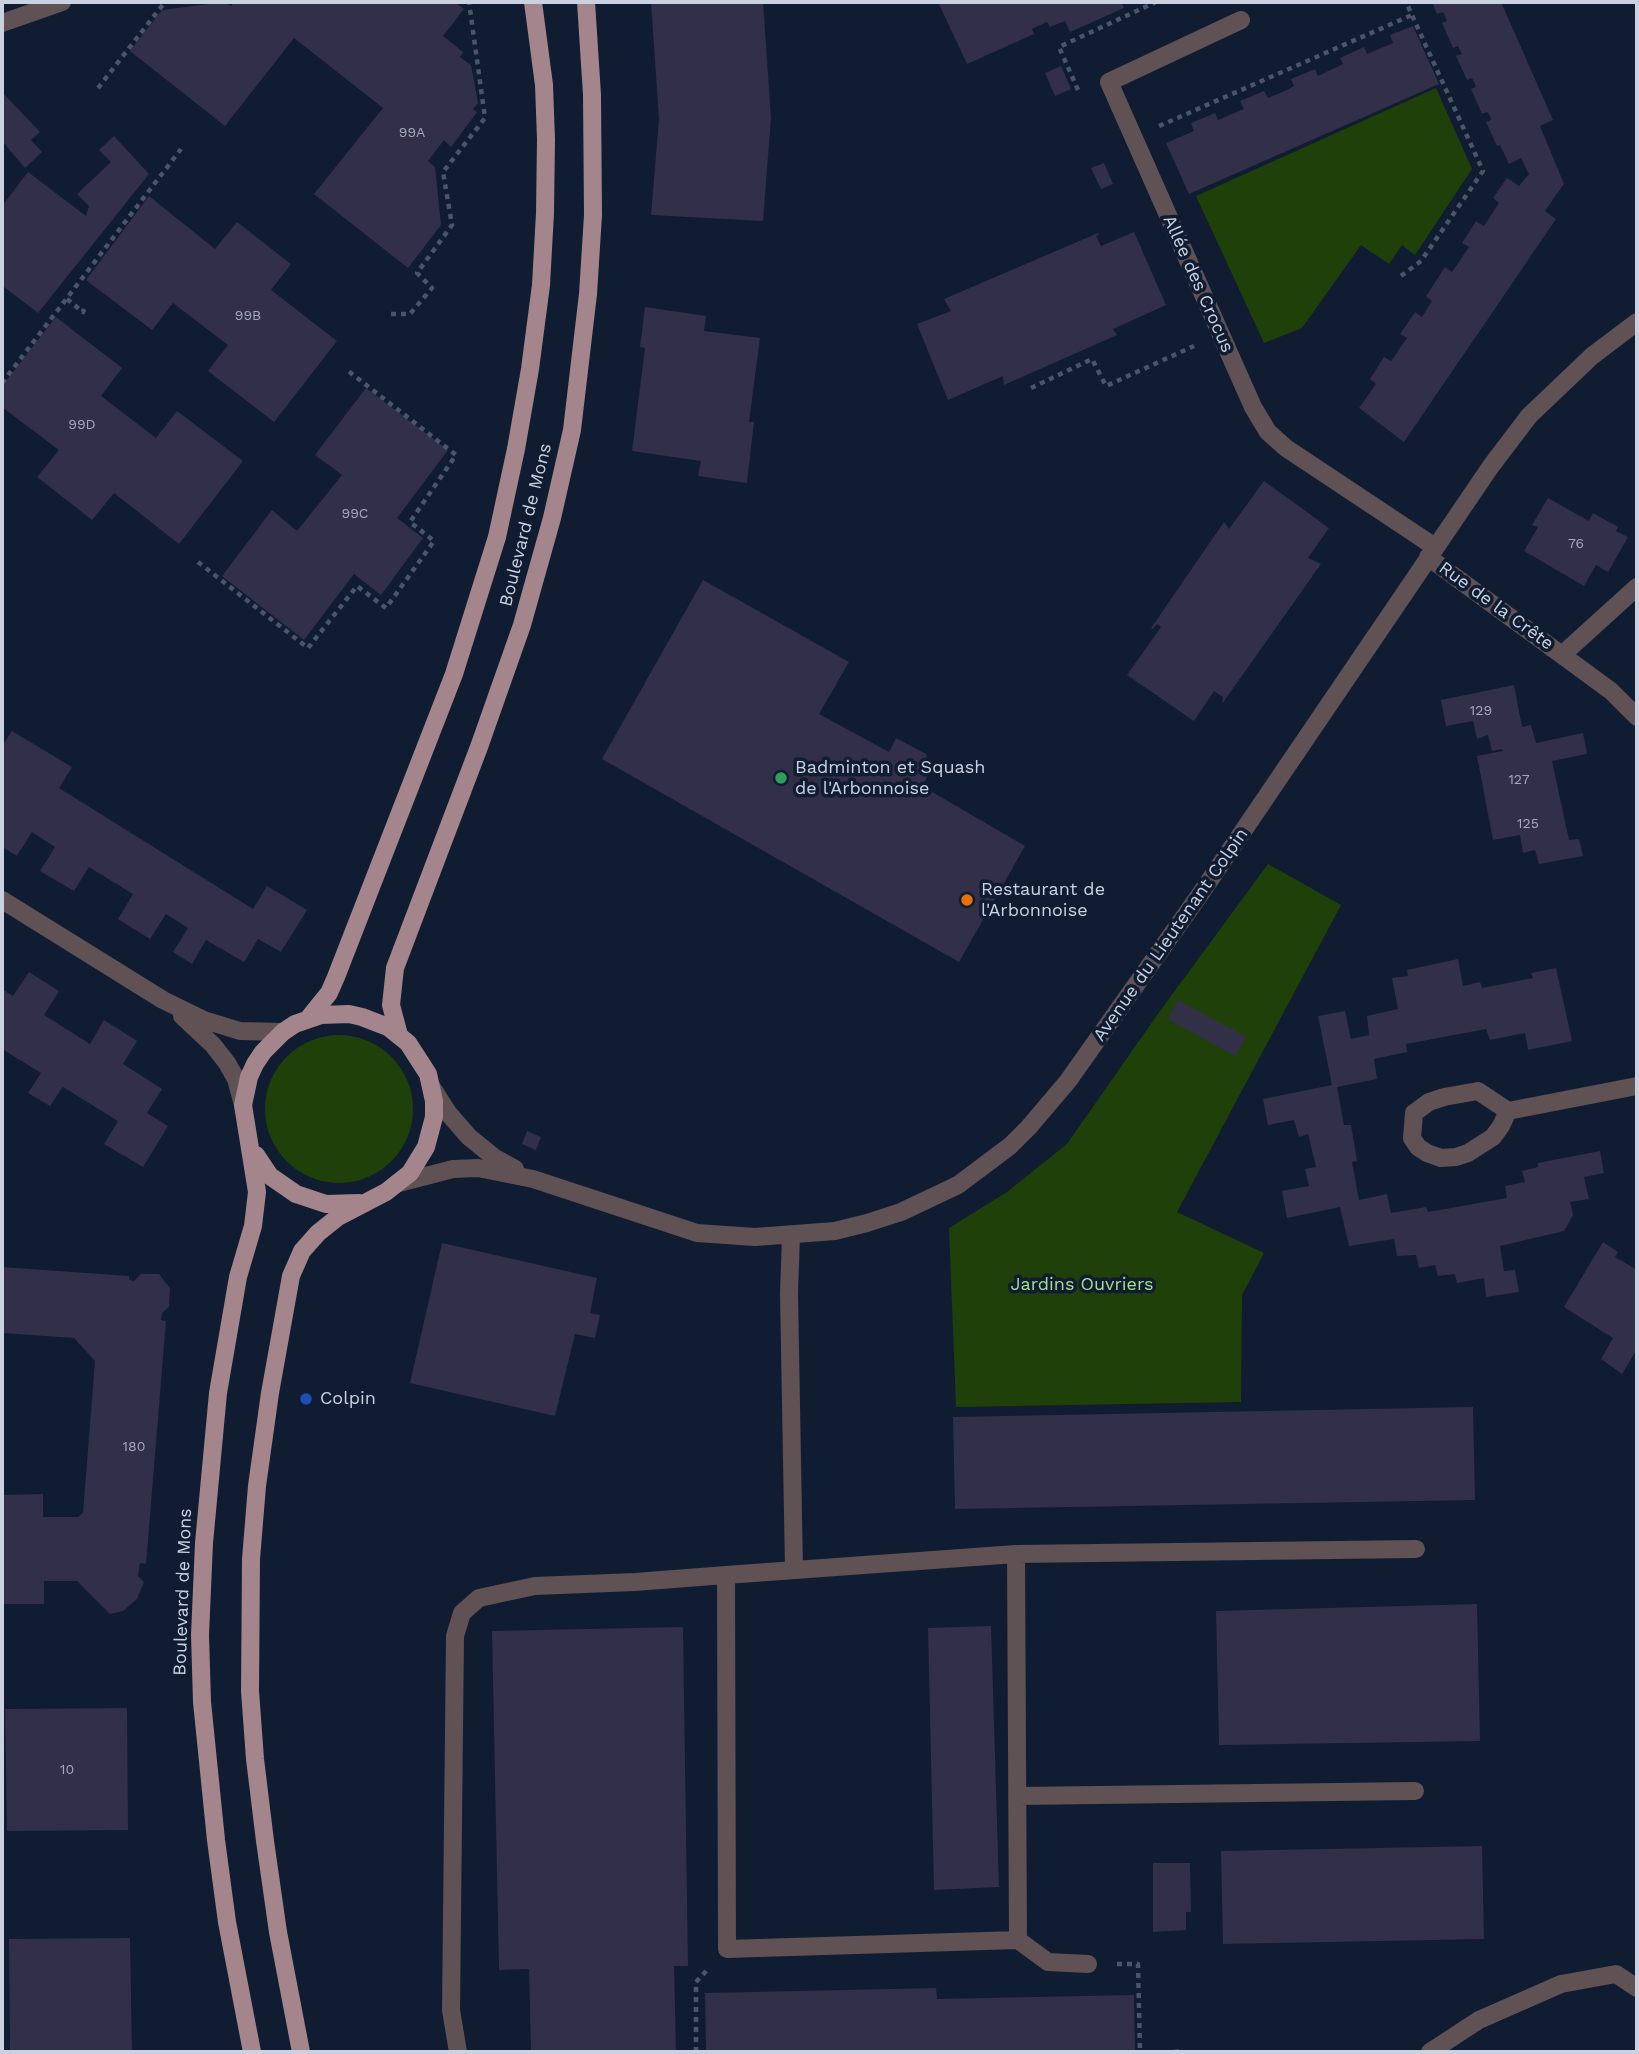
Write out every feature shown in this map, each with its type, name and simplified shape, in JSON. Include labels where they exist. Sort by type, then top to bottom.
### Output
[{"type":"main road","name":"Boulevard de Mons","points":[[308,1019],[329,993],[336,977],[454,674],[497,537],[530,369],[541,285],[547,139],[544,85],[533,2]]},
{"type":"main road","name":"Boulevard de Mons","points":[[399,1035],[391,1005],[395,968],[522,625],[552,518],[572,430],[588,294],[593,215],[592,95],[586,2]]},
{"type":"main road","name":"Boulevard de Mons","points":[[252,2052],[227,1922],[216,1840],[202,1702],[200,1635],[207,1502],[218,1393],[237,1277],[253,1226],[257,1192],[243,1105],[249,1077],[255,1064],[283,1032],[321,1015],[349,1014],[375,1021],[399,1035],[422,1063],[434,1101],[432,1132],[420,1160],[399,1183],[338,1217],[317,1233],[302,1251],[291,1276],[270,1393],[257,1486],[249,1634],[255,1759],[278,1932],[301,2052]]},
{"type":"main road","name":"Boulevard de Mons","points":[[247,1135],[253,1150],[270,1176],[296,1194],[326,1204],[357,1203],[372,1199]]},
{"type":"street","points":[[2,23],[25,8],[62,2]]},
{"type":"street","name":"Allée des Crocus","points":[[1241,20],[1109,82],[1253,407],[1268,432],[1432,552]]},
{"type":"street","name":"Avenue du Lieutenant Colpin","points":[[399,1183],[453,1168],[478,1168],[533,1179],[696,1233],[730,1236],[791,1236],[835,1231],[867,1223],[958,1185],[1029,1126],[1068,1081],[1201,893],[1491,466],[1529,416],[1592,356],[1637,322]]},
{"type":"street","name":"Rue de la Crête","points":[[1432,552],[1611,691],[1637,717]]},
{"type":"street","name":"Rue de la Crête","points":[[1563,654],[1637,587]]},
{"type":"street","points":[[2,900],[163,1000],[222,1027],[255,1033],[283,1032]]},
{"type":"street","points":[[163,1000],[196,1027],[227,1063],[236,1079],[243,1105]]},
{"type":"street","points":[[1508,1111],[1493,1137],[1468,1153],[1456,1157],[1441,1158],[1427,1153],[1418,1147],[1412,1138],[1414,1113],[1429,1102],[1444,1097],[1478,1091],[1508,1111],[1637,1089],[1637,1077]]},
{"type":"street","name":"Avenue du Lieutenant Colpin","points":[[431,1086],[449,1114],[469,1137],[495,1158],[533,1179]]},
{"type":"street","points":[[791,1236],[789,1293],[794,1570]]},
{"type":"street","points":[[458,2052],[451,2010],[455,1636],[462,1613],[479,1598],[535,1586],[635,1582],[1016,1554],[1416,1549]]},
{"type":"street","points":[[1016,1554],[1018,1940]]},
{"type":"street","points":[[726,1575],[727,1949],[1018,1940],[1048,1962],[1088,1964]]},
{"type":"street","points":[[1018,1796],[1415,1791]]},
{"type":"street","points":[[1430,2052],[1479,2020],[1561,1984],[1616,1974],[1637,1988]]},
{"type":"path","points":[[98,88],[165,2]]},
{"type":"path","points":[[391,314],[410,314],[432,288],[416,273],[452,226],[443,172],[485,118],[469,2]]},
{"type":"path","points":[[1082,97],[1059,47],[1156,2]]},
{"type":"path","points":[[1401,276],[1421,261],[1483,171],[1406,2]]},
{"type":"path","points":[[1133,138],[1412,15]]},
{"type":"path","points":[[2,383],[181,149]]},
{"type":"path","points":[[67,299],[83,312],[84,309]]},
{"type":"path","points":[[1031,388],[1092,359],[1106,386],[1195,348],[1189,335]]},
{"type":"path","points":[[198,562],[307,648],[357,586],[386,608],[435,541],[410,522],[456,455],[347,370]]},
{"type":"path","points":[[696,2052],[696,1982],[727,1949]]},
{"type":"path","points":[[1088,1964],[1138,1964],[1140,2052]]},
{"type":"path","points":[[1174,2052],[1182,2051]]},
{"type":"green space","points":[[1436,88],[1472,169],[1415,255],[1402,245],[1389,264],[1361,245],[1302,328],[1264,343],[1196,196]]},
{"type":"green space","name":"Jardins Ouvriers","points":[[1268,864],[1341,905],[1177,1212],[1264,1253],[1242,1295],[1241,1402],[956,1407],[949,1228],[1007,1192],[1067,1144]]},
{"type":"green space","points":[[339,1035],[367,1041],[380,1047],[391,1057],[401,1068],[407,1081],[413,1109],[407,1137],[401,1150],[391,1161],[380,1171],[367,1177],[339,1183],[311,1177],[298,1171],[287,1161],[277,1150],[271,1137],[265,1109],[271,1081],[277,1068],[287,1057],[298,1047],[311,1041]]},
{"type":"building","points":[[224,2],[231,6],[234,2],[455,2],[464,9],[443,36],[463,52],[460,57],[471,65],[478,103],[473,109],[477,112],[451,147],[444,140],[428,161],[435,167],[441,225],[408,268],[314,194],[383,108],[294,38],[225,126],[130,51],[162,10]]},
{"type":"building","points":[[651,2],[763,2],[771,118],[763,221],[651,215],[659,119]]},
{"type":"building","points":[[938,2],[1121,2],[1124,8],[1070,32],[1065,21],[1050,27],[1047,22],[1032,29],[1034,34],[967,64]]},
{"type":"building","points":[[1432,2],[1501,2],[1553,120],[1540,126],[1564,184],[1545,211],[1556,219],[1404,442],[1359,408],[1376,384],[1370,379],[1384,357],[1391,361],[1407,338],[1400,334],[1415,312],[1422,317],[1432,301],[1426,296],[1445,267],[1452,272],[1469,247],[1462,243],[1476,221],[1484,226],[1499,203],[1493,198],[1507,178],[1519,186],[1529,174],[1521,158],[1509,164],[1500,145],[1497,146],[1486,122],[1491,120],[1490,116],[1487,112],[1482,114],[1471,89],[1476,87],[1474,82],[1472,78],[1467,80],[1456,56],[1462,54],[1458,46],[1453,48],[1442,23],[1447,21],[1443,12],[1437,14]]},
{"type":"building","points":[[1413,26],[1439,84],[1189,194],[1166,143],[1194,131],[1191,123],[1215,113],[1218,120],[1244,109],[1240,101],[1264,91],[1268,98],[1287,90],[1294,86],[1291,79],[1315,69],[1318,76],[1343,64],[1340,58],[1364,47],[1367,54],[1393,43],[1390,35]]},
{"type":"building","points":[[1061,66],[1071,89],[1055,96],[1045,73]]},
{"type":"building","points":[[2,92],[40,132],[31,140],[42,152],[25,168],[2,141]]},
{"type":"building","points":[[114,136],[149,174],[38,313],[4,287],[2,291],[2,206],[28,172],[86,216],[89,206],[77,194],[111,162],[99,150]]},
{"type":"building","points":[[1104,163],[1113,184],[1101,189],[1091,168]]},
{"type":"building","points":[[149,196],[215,249],[237,222],[291,264],[271,290],[337,341],[274,422],[208,371],[228,345],[173,303],[152,330],[86,280]]},
{"type":"building","points":[[1134,232],[1166,305],[1113,329],[1117,335],[1004,385],[1003,376],[948,400],[917,324],[951,311],[944,299],[1098,233],[1096,236],[1101,246]]},
{"type":"building","points":[[645,307],[706,316],[704,331],[760,338],[749,422],[754,422],[747,483],[698,476],[701,461],[632,451],[645,348],[640,347]]},
{"type":"building","points":[[56,317],[122,368],[101,396],[156,438],[177,411],[243,461],[179,544],[114,493],[92,520],[37,477],[59,450],[2,407],[2,386]]},
{"type":"building","points":[[366,388],[448,450],[397,518],[423,538],[381,595],[354,574],[304,640],[222,576],[272,510],[297,531],[342,475],[315,455]]},
{"type":"building","points":[[1264,481],[1329,528],[1308,558],[1321,564],[1222,704],[1223,697],[1214,691],[1194,721],[1127,675],[1161,627],[1157,624],[1151,628],[1224,522],[1229,529]]},
{"type":"building","points":[[1548,498],[1589,521],[1593,513],[1618,527],[1616,531],[1628,537],[1608,572],[1596,565],[1584,586],[1524,551],[1538,527],[1532,525]]},
{"type":"building","name":"Badminton et Squash de l'Arbonnoise","points":[[703,580],[849,662],[819,714],[889,752],[896,738],[926,754],[931,770],[922,786],[1025,846],[959,962],[602,759]]},
{"type":"building","points":[[1514,685],[1522,727],[1531,725],[1536,743],[1583,733],[1587,754],[1552,761],[1569,840],[1579,839],[1583,856],[1539,864],[1535,850],[1523,853],[1520,835],[1493,840],[1477,756],[1503,751],[1492,751],[1488,735],[1477,739],[1473,721],[1446,726],[1441,700]]},
{"type":"building","points":[[12,731],[72,767],[59,788],[253,909],[267,886],[307,910],[281,952],[258,939],[244,962],[206,940],[192,964],[173,952],[188,928],[166,914],[150,939],[118,919],[133,894],[89,867],[74,891],[40,871],[55,847],[32,832],[17,856],[2,847],[2,746]]},
{"type":"building","points":[[1458,959],[1463,986],[1480,982],[1482,988],[1533,978],[1531,973],[1556,968],[1572,1041],[1528,1050],[1525,1033],[1490,1040],[1486,1029],[1406,1044],[1407,1052],[1374,1059],[1377,1079],[1337,1087],[1344,1125],[1351,1125],[1357,1161],[1352,1162],[1359,1200],[1387,1194],[1391,1213],[1426,1207],[1428,1212],[1507,1198],[1505,1186],[1525,1182],[1522,1171],[1538,1167],[1538,1163],[1600,1151],[1604,1173],[1584,1177],[1589,1199],[1570,1202],[1573,1215],[1564,1231],[1500,1246],[1504,1271],[1515,1270],[1519,1292],[1486,1297],[1484,1278],[1457,1283],[1455,1274],[1438,1276],[1435,1265],[1419,1268],[1416,1255],[1397,1256],[1394,1239],[1349,1246],[1340,1207],[1287,1218],[1282,1191],[1309,1186],[1305,1169],[1316,1167],[1308,1134],[1299,1137],[1294,1120],[1268,1125],[1263,1099],[1332,1085],[1318,1016],[1345,1011],[1351,1039],[1369,1035],[1367,1016],[1398,1009],[1392,978],[1408,976],[1407,970]]},
{"type":"building","points":[[29,972],[59,991],[44,1015],[90,1044],[104,1020],[137,1041],[123,1064],[162,1089],[147,1113],[168,1126],[143,1167],[104,1144],[118,1121],[63,1087],[50,1106],[28,1093],[41,1073],[2,1049],[2,989],[13,996]]},
{"type":"building","points":[[1178,1000],[1246,1037],[1235,1056],[1168,1019]]},
{"type":"building","points":[[527,1131],[541,1137],[536,1150],[522,1144]]},
{"type":"building","points":[[1603,1242],[1618,1252],[1615,1257],[1637,1270],[1637,1349],[1622,1374],[1601,1359],[1613,1338],[1564,1307]]},
{"type":"building","points":[[442,1243],[597,1278],[590,1313],[600,1315],[595,1338],[575,1334],[555,1416],[410,1383]]},
{"type":"building","points":[[2,1267],[129,1276],[129,1280],[134,1281],[141,1274],[159,1274],[170,1288],[169,1307],[162,1313],[161,1320],[166,1321],[146,1564],[140,1563],[138,1576],[144,1582],[137,1599],[123,1611],[110,1614],[77,1581],[44,1581],[44,1604],[2,1604],[2,1495],[43,1494],[43,1517],[78,1517],[83,1513],[95,1361],[74,1338],[2,1333]]},
{"type":"building","points":[[1473,1407],[1475,1500],[955,1509],[953,1417]]},
{"type":"building","points":[[1477,1604],[1480,1741],[1219,1745],[1216,1611]]},
{"type":"building","points":[[991,1626],[999,1887],[934,1890],[928,1628]]},
{"type":"building","points":[[683,1627],[688,1966],[674,1966],[676,2052],[531,2052],[529,1969],[499,1970],[492,1631]]},
{"type":"building","points":[[127,1708],[128,1830],[7,1831],[5,1709]]},
{"type":"building","points":[[1482,1846],[1484,1939],[1223,1944],[1221,1851]]},
{"type":"building","points":[[1153,1863],[1190,1863],[1191,1912],[1186,1912],[1186,1930],[1153,1932]]},
{"type":"building","points":[[130,1938],[132,2052],[10,2052],[9,1939]]},
{"type":"building","points":[[936,1988],[937,1999],[1134,1995],[1135,2052],[706,2052],[705,1993]]},
{"type":"place","name":"Badminton et Squash de l'Arbonnoise","points":[[781,778]]},
{"type":"place","name":"Restaurant de l'Arbonnoise","points":[[967,900]]},
{"type":"place","name":"Colpin","points":[[306,1399]]}]
